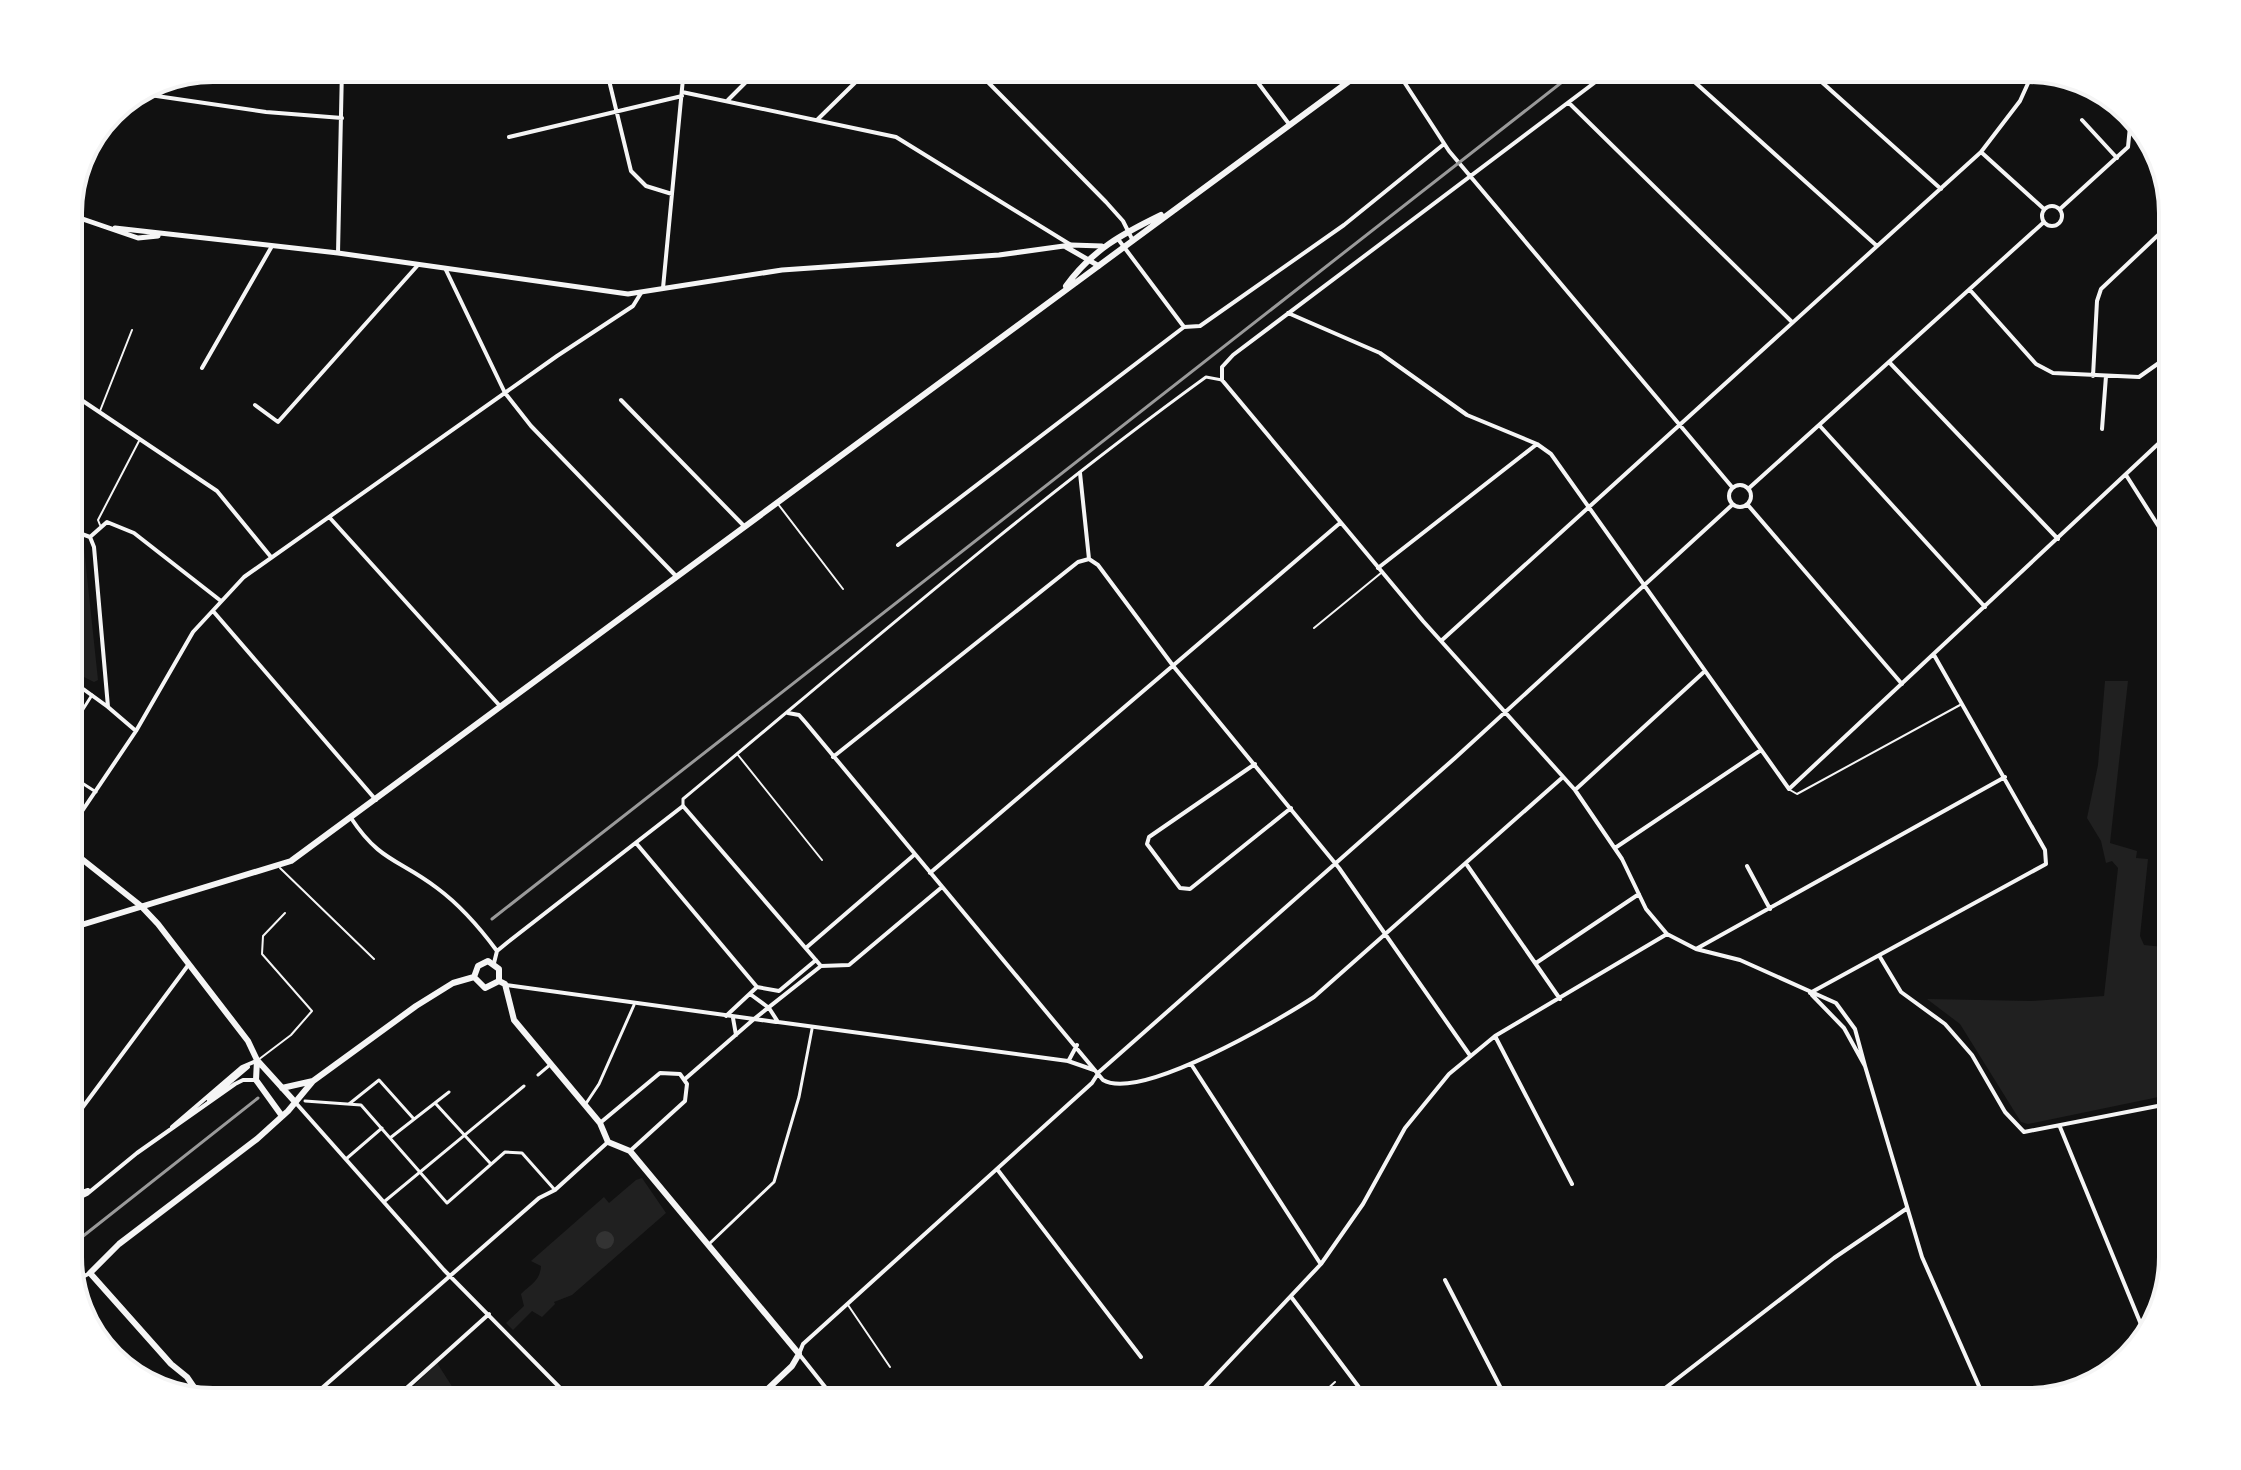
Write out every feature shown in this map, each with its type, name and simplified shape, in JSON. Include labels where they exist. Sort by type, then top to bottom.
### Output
[{"type":"main road","points":[[82,925],[279,866],[351,818],[1346,82]]},
{"type":"main road","points":[[1063,290],[1083,259],[1116,237],[1172,210]]},
{"type":"main road","points":[[82,859],[141,906],[248,1041],[257,1060],[295,1102]]},
{"type":"main road","points":[[474,977],[479,964],[494,963],[499,969],[514,1020],[600,1123],[608,1142],[630,1151],[799,1354],[792,1366],[769,1388]]},
{"type":"main road","points":[[474,977],[485,988],[502,983]]},
{"type":"main road","points":[[194,1387],[90,1273],[119,1244],[282,1116],[313,1081],[416,1006],[453,983],[474,977]]},
{"type":"main road","points":[[257,1060],[256,1080],[282,1116]]},
{"type":"main road","points":[[282,1088],[313,1081]]},
{"type":"street","points":[[338,253],[342,82]]},
{"type":"street","points":[[609,82],[631,171],[637,180],[672,194]]},
{"type":"street","points":[[663,288],[683,82]]},
{"type":"street","points":[[728,100],[746,82]]},
{"type":"street","points":[[818,119],[856,82]]},
{"type":"street","points":[[988,82],[1113,210],[1129,230],[1133,241]]},
{"type":"street","points":[[1258,82],[1289,124]]},
{"type":"street","points":[[1404,82],[1444,144],[1732,487]]},
{"type":"street","points":[[1222,380],[1226,362],[1596,82]]},
{"type":"street","points":[[1695,82],[1877,246]]},
{"type":"street","points":[[1822,82],[1941,189]]},
{"type":"street","points":[[1441,641],[1981,152],[2020,101],[2029,82]]},
{"type":"street","points":[[509,137],[682,94],[728,100],[818,119],[896,137],[1068,246],[1083,259],[1100,266]]},
{"type":"street","points":[[156,96],[266,112],[342,118]]},
{"type":"street","points":[[1569,103],[1792,322]]},
{"type":"street","points":[[2082,120],[2117,158]]},
{"type":"street","points":[[2060,209],[2128,147],[2130,130]]},
{"type":"street","points":[[898,545],[1184,327],[1200,326],[1344,225],[1444,144]]},
{"type":"street","points":[[1748,489],[2044,222],[2044,209],[1981,152]]},
{"type":"street","points":[[2044,209],[2052,206],[2060,209],[2063,216],[2060,224],[2051,226],[2044,222]]},
{"type":"street","points":[[82,218],[138,238],[159,236],[338,253],[575,289],[641,293],[782,270],[1068,246],[1102,246]]},
{"type":"street","points":[[2093,376],[2097,301],[2101,289],[2159,234]]},
{"type":"street","points":[[1116,237],[1184,327]]},
{"type":"street","points":[[202,368],[272,246]]},
{"type":"street","points":[[255,405],[278,422],[418,265]]},
{"type":"street","points":[[445,268],[505,393],[531,426],[678,577]]},
{"type":"street","points":[[1970,290],[2043,370],[2139,377],[2159,363]]},
{"type":"street","points":[[82,812],[136,731],[193,632],[221,601],[271,557],[633,306],[641,293]]},
{"type":"street","points":[[1288,313],[1380,353],[1467,415],[1537,444],[1551,454],[1789,789],[2159,443]]},
{"type":"street","points":[[1889,362],[2058,539]]},
{"type":"street","points":[[2102,429],[2106,376]]},
{"type":"street","points":[[821,966],[683,806],[683,799],[840,666],[1080,473],[1206,377],[1222,380],[1441,641],[1575,790],[1615,848],[1639,894],[1667,934],[1696,949],[1740,960],[1836,1003],[1848,1016],[1866,1059],[1865,1066]]},
{"type":"street","points":[[82,400],[217,491],[271,557]]},
{"type":"street","points":[[621,400],[745,527]]},
{"type":"street","points":[[1819,425],[1985,607]]},
{"type":"street","points":[[1380,570],[1537,444]]},
{"type":"street","points":[[1080,473],[1089,559]]},
{"type":"street","points":[[2126,475],[2159,527]]},
{"type":"street","points":[[1732,487],[1741,485],[1748,489],[1751,498],[1747,504]]},
{"type":"street","points":[[1732,487],[1728,496],[1732,505]]},
{"type":"street","points":[[826,1388],[799,1354],[803,1344],[997,1169],[1099,1072],[1336,864],[1732,505],[1747,504]]},
{"type":"street","points":[[1747,504],[1902,684]]},
{"type":"street","points":[[330,518],[501,707]]},
{"type":"street","points":[[90,537],[107,522],[134,533],[221,601]]},
{"type":"street","points":[[930,873],[1340,523]]},
{"type":"street","points":[[82,534],[90,537],[94,547],[108,707]]},
{"type":"street","points":[[833,757],[1078,562],[1089,559],[1098,565],[1174,667],[1336,864],[1469,1054]]},
{"type":"street","points":[[213,611],[376,800]]},
{"type":"street","points":[[1810,993],[2044,868],[2045,850],[1934,655]]},
{"type":"street","points":[[1575,790],[1705,671]]},
{"type":"street","points":[[82,687],[136,731]]},
{"type":"street","points":[[82,710],[92,694]]},
{"type":"street","points":[[788,713],[799,715],[1077,1045],[1103,1080],[1121,1086],[1191,1064],[1269,1026],[1314,997],[1467,865],[1563,776]]},
{"type":"street","points":[[1615,848],[1761,750]]},
{"type":"street","points":[[1255,764],[1147,840],[1180,888],[1190,889],[1291,808]]},
{"type":"street","points":[[1696,949],[2005,777]]},
{"type":"street","points":[[82,783],[96,792]]},
{"type":"street","points":[[494,963],[497,951],[683,806]]},
{"type":"street","points":[[351,818],[378,852],[437,888],[474,922],[497,951]]},
{"type":"street","points":[[636,843],[757,987],[779,991],[783,997]]},
{"type":"street","points":[[807,947],[914,855]]},
{"type":"street","points":[[1467,865],[1560,999]]},
{"type":"street","points":[[1747,866],[1770,909]]},
{"type":"street","points":[[630,1151],[685,1101],[685,1079],[754,1019],[821,966],[849,965],[942,887]]},
{"type":"street","points":[[1536,963],[1639,894]]},
{"type":"street","points":[[1205,1388],[1321,1264],[1363,1204],[1405,1128],[1469,1054],[1667,934]]},
{"type":"street","points":[[1880,957],[1901,992],[1945,1024],[1972,1055],[2016,1128],[2033,1133],[2159,1106]]},
{"type":"street","points":[[779,991],[816,960]]},
{"type":"street","points":[[82,1108],[189,964]]},
{"type":"street","points":[[502,983],[634,1005],[1068,1061],[1099,1072]]},
{"type":"street","points":[[729,1016],[757,987]]},
{"type":"street","points":[[1810,993],[1844,1028],[1865,1066],[1906,1209],[1938,1297],[1980,1388]]},
{"type":"street","points":[[750,994],[769,1008],[778,1022]]},
{"type":"street","points":[[585,1105],[599,1084],[634,1005]]},
{"type":"street","points":[[729,1016],[736,1035]]},
{"type":"street","points":[[708,1245],[774,1182],[799,1097],[812,1029]]},
{"type":"street","points":[[1495,1036],[1572,1184]]},
{"type":"street","points":[[1068,1061],[1077,1045]]},
{"type":"street","points":[[158,1139],[198,1103],[257,1060]]},
{"type":"street","points":[[538,1075],[551,1064]]},
{"type":"street","points":[[1191,1064],[1321,1264]]},
{"type":"street","points":[[198,1110],[249,1065]]},
{"type":"street","points":[[600,1123],[660,1073],[674,1072],[685,1079]]},
{"type":"street","points":[[82,1193],[243,1080],[256,1080]]},
{"type":"street","points":[[349,1104],[379,1080],[413,1118]]},
{"type":"street","points":[[385,1202],[524,1086]]},
{"type":"street","points":[[390,1138],[449,1092]]},
{"type":"street","points":[[305,1101],[361,1105],[447,1203],[505,1152],[522,1153],[555,1190]]},
{"type":"street","points":[[295,1102],[451,1277],[560,1388]]},
{"type":"street","points":[[436,1104],[491,1164]]},
{"type":"street","points":[[2060,1127],[2141,1324]]},
{"type":"street","points":[[346,1159],[382,1128]]},
{"type":"street","points":[[322,1388],[529,1210],[539,1198],[555,1190],[608,1142]]},
{"type":"street","points":[[997,1169],[1141,1357]]},
{"type":"street","points":[[1665,1388],[1834,1258],[1906,1209]]},
{"type":"street","points":[[84,1276],[90,1273]]},
{"type":"street","points":[[1445,1280],[1501,1388]]},
{"type":"street","points":[[1292,1298],[1360,1388]]},
{"type":"street","points":[[407,1388],[489,1314]]},
{"type":"lane","points":[[100,411],[132,330]]},
{"type":"lane","points":[[100,526],[98,520],[140,439]]},
{"type":"lane","points":[[777,503],[843,589]]},
{"type":"lane","points":[[1314,628],[1380,570]]},
{"type":"lane","points":[[1789,789],[1797,794],[1963,703]]},
{"type":"lane","points":[[737,754],[822,860]]},
{"type":"lane","points":[[279,866],[374,959]]},
{"type":"lane","points":[[257,1060],[267,1056],[306,1021],[312,1011],[262,954],[263,936],[285,913]]},
{"type":"lane","points":[[847,1304],[890,1367]]},
{"type":"lane","points":[[1328,1388],[1335,1382]]},
{"type":"shaded area","points":[[82,547],[98,680],[94,682],[82,676]]},
{"type":"shaded area","points":[[2105,681],[2128,681],[2110,843],[2137,851],[2136,858],[2148,859],[2140,936],[2144,945],[2159,947],[2159,1097],[2028,1124],[2021,1122],[1960,1024],[1927,999],[2031,1001],[2104,996],[2118,868],[2112,861],[2106,863],[2101,841],[2087,818],[2098,765]]},
{"type":"shaded area","points":[[642,1178],[666,1213],[572,1295],[554,1302],[542,1317],[532,1311],[513,1330],[506,1323],[524,1306],[521,1294],[539,1275],[541,1266],[531,1261],[604,1197],[609,1203]]},
{"type":"shaded area","points":[[605,1231],[614,1240],[605,1249],[596,1240]]},
{"type":"shaded area","points":[[437,1363],[453,1388],[412,1388]]},
{"type":"railway","points":[[492,919],[1562,82]]},
{"type":"railway","points":[[82,1237],[258,1098]]}]
